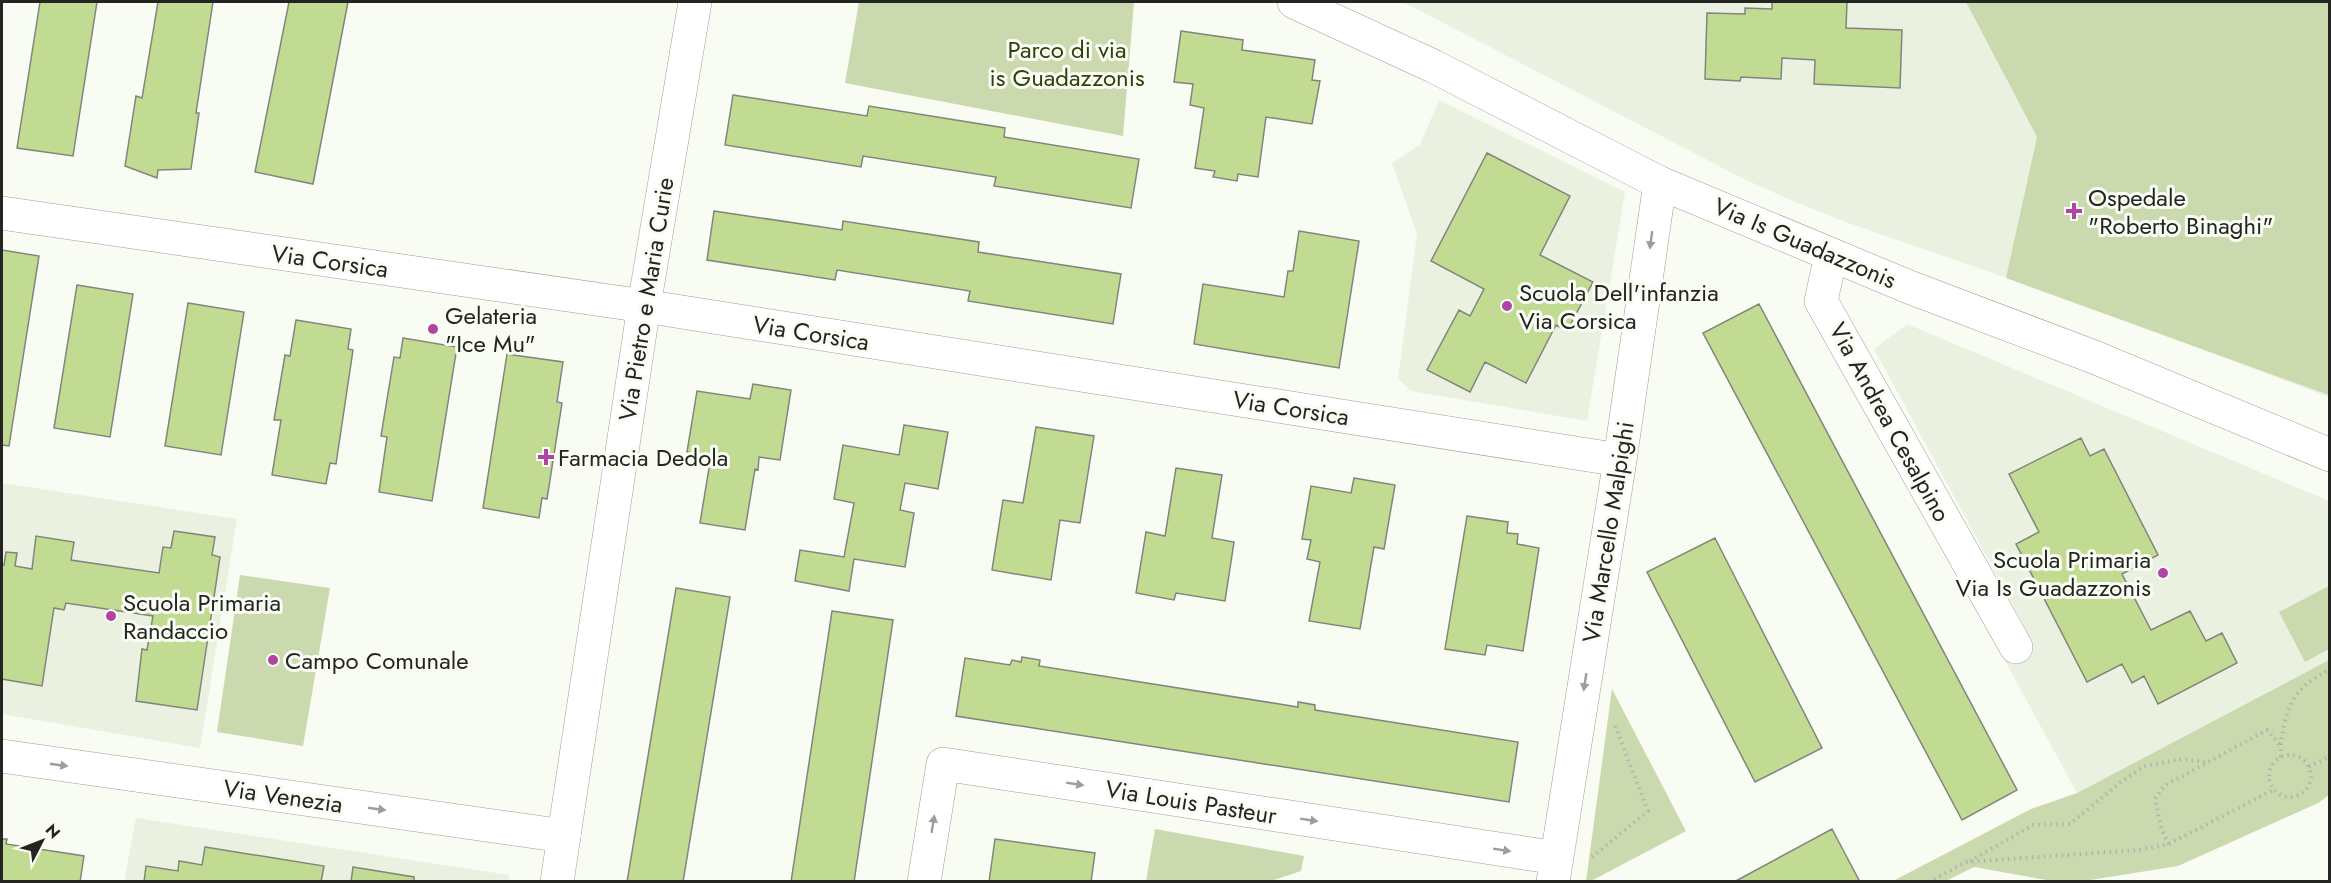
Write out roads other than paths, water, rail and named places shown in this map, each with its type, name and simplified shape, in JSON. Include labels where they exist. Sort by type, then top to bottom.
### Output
[{"type":"street","name":"Via Pietro e Maria Curie","points":[[557,882],[644,306],[695,2]]},
{"type":"street","name":"Via Is Guadazzonis","points":[[1294,2],[1433,66],[1660,183],[1831,255],[2094,357],[2330,455]]},
{"type":"street","name":"Via Marcello Malpighi","points":[[1566,867],[1620,460],[1660,183]]},
{"type":"street","name":"Via Corsica","points":[[2,213],[644,306],[1620,460]]},
{"type":"street","name":"Via Andrea Cesalpino","points":[[1831,255],[1821,301],[2016,647]]},
{"type":"street","name":"Via Venezia","points":[[2,756],[564,836]]},
{"type":"street","name":"Via Louis Pasteur","points":[[924,882],[943,764],[1566,867]]},
{"type":"place","name":"Ospedale \"Roberto Binaghi\"","points":[[2074,211]]},
{"type":"place","name":"Scuola Dell'infanzia Via Corsica","points":[[1507,306]]},
{"type":"place","name":"Gelateria \"Ice Mu\"","points":[[433,329]]},
{"type":"place","name":"Farmacia Dedola","points":[[546,457]]},
{"type":"place","name":"Scuola Primaria Via Is Guadazzonis","points":[[2163,573]]},
{"type":"place","name":"Scuola Primaria Randaccio","points":[[111,616]]},
{"type":"place","name":"Campo Comunale","points":[[273,660]]},
{"type":"park label","name":"Parco di via is Guadazzonis","points":[[1067,63]]}]
